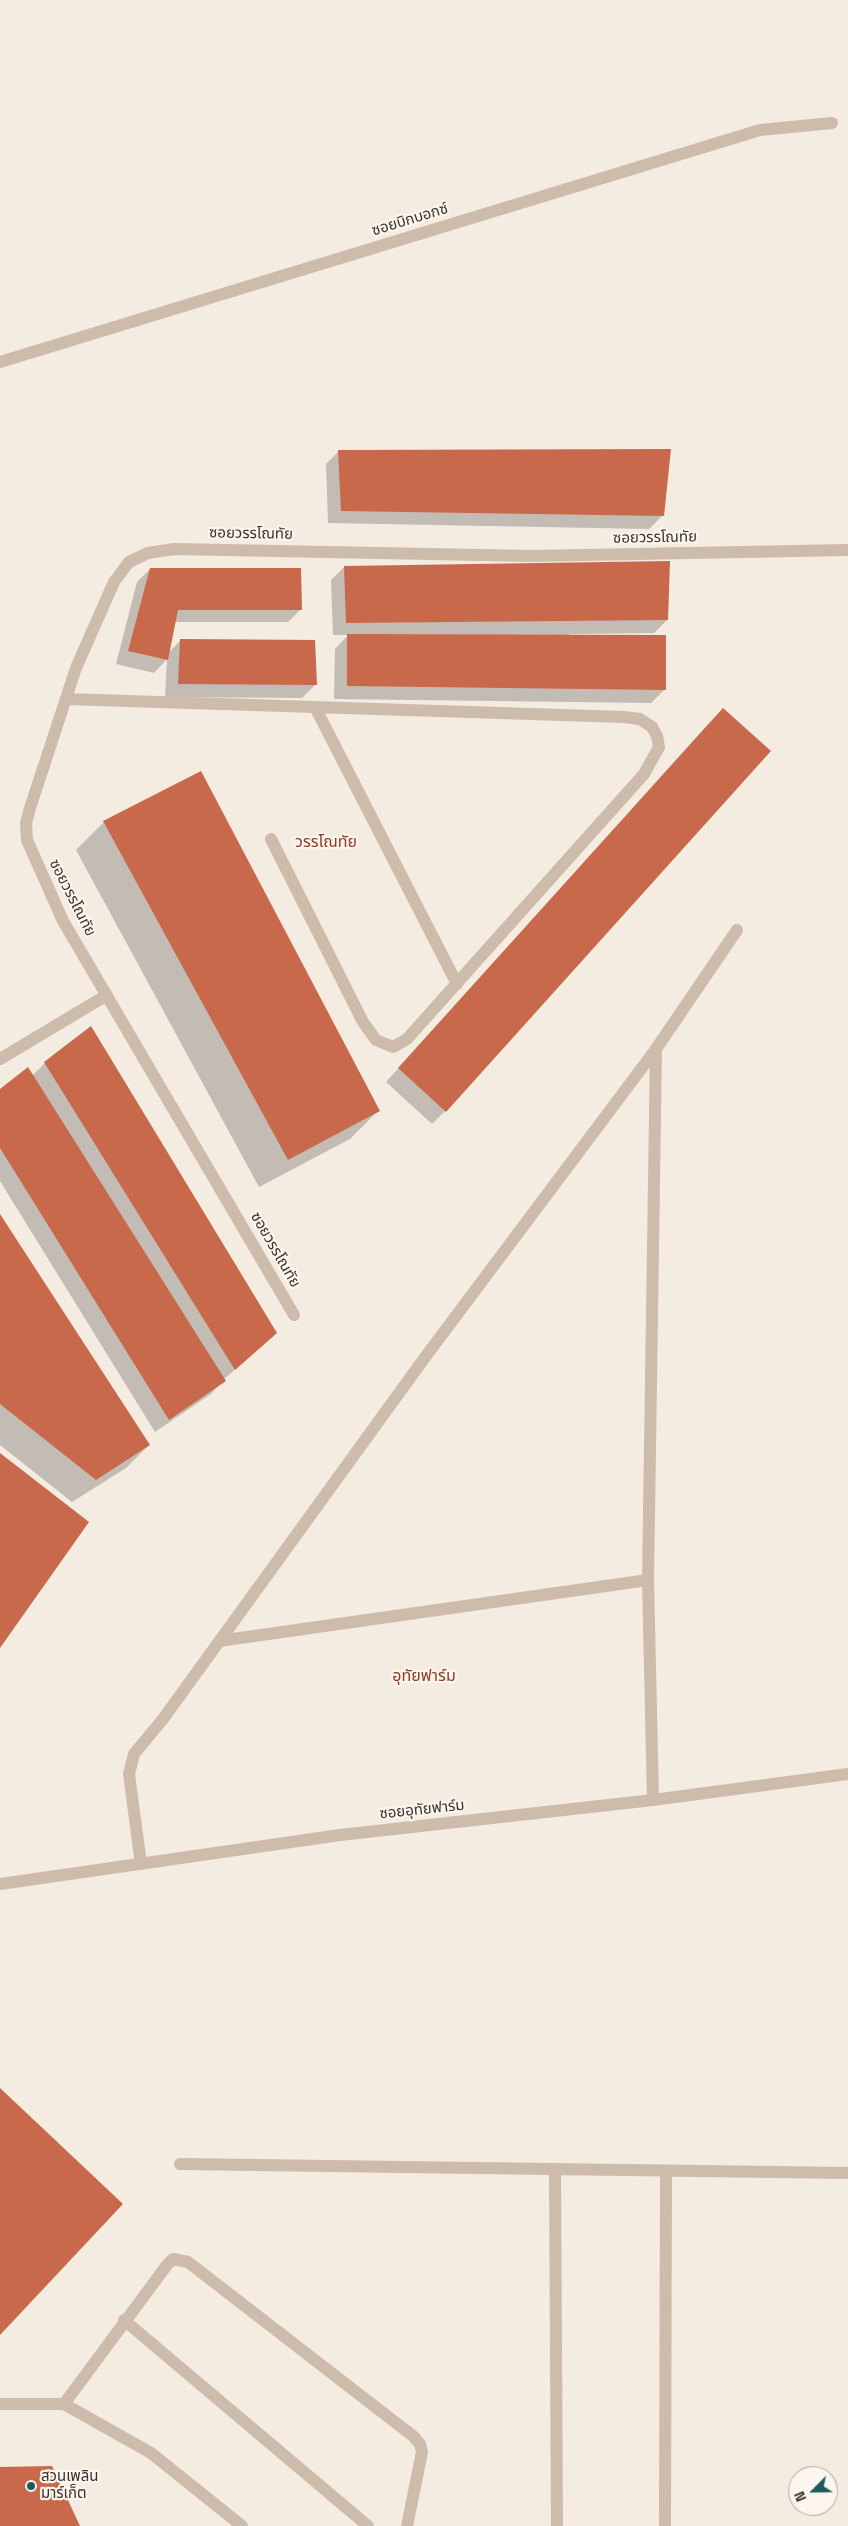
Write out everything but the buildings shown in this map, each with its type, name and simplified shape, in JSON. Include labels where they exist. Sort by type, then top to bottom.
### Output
[{"type":"street","name":"ซอยบิกบอกซ์","points":[[0,362],[760,130],[832,123]]},
{"type":"street","name":"ซอยวรรโณทัย","points":[[294,1315],[63,921],[26,840],[26,823],[30,808],[76,668],[114,582],[129,562],[148,553],[174,549],[531,556],[848,550]]},
{"type":"street","points":[[66,699],[624,717],[640,719],[652,726],[657,736],[659,747],[644,774],[407,1039],[393,1047],[376,1040],[363,1022],[271,838]]},
{"type":"street","points":[[315,707],[457,984]]},
{"type":"street","points":[[141,1864],[129,1774],[134,1754],[163,1719],[423,1360],[656,1048],[738,930]]},
{"type":"street","points":[[0,1059],[107,995]]},
{"type":"street","points":[[653,1800],[648,1580],[656,1048]]},
{"type":"street","points":[[219,1641],[648,1580]]},
{"type":"street","name":"ซอยอุทัยฟาร์ม","points":[[0,1884],[340,1835],[653,1800],[848,1774]]},
{"type":"street","points":[[180,2164],[848,2173]]},
{"type":"street","points":[[555,2170],[557,2526]]},
{"type":"street","points":[[665,2526],[666,2172]]},
{"type":"street","points":[[64,2404],[124,2320],[167,2265],[173,2260],[188,2262],[413,2436],[420,2444],[422,2452],[407,2526]]},
{"type":"street","points":[[124,2320],[368,2526]]},
{"type":"street","points":[[0,2404],[64,2404],[151,2452],[242,2526]]},
{"type":"place","name":"สวนเพลิน มาร์เก็ต","points":[[31,2486]]},
{"type":"district","name":"วรรโณทัย","points":[[326,843]]},
{"type":"district","name":"อุทัยฟาร์ม","points":[[424,1677]]}]
